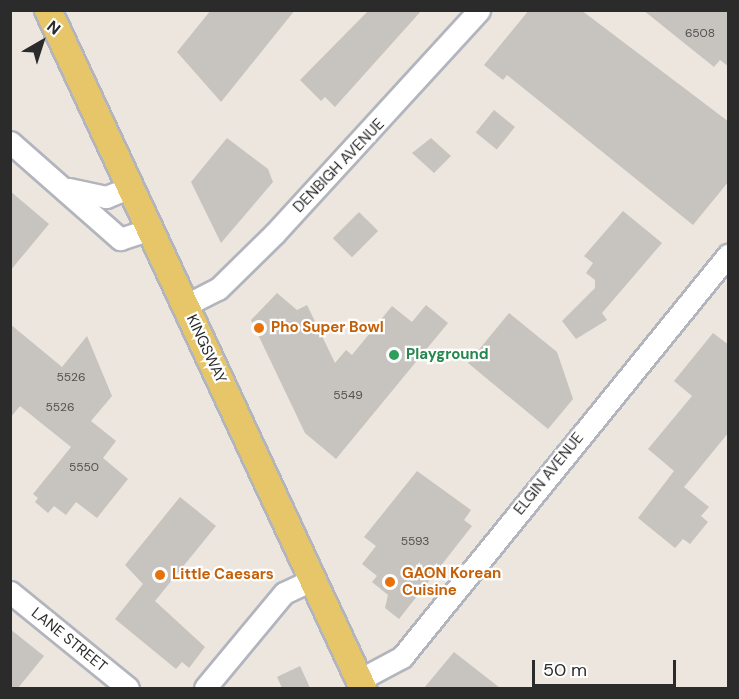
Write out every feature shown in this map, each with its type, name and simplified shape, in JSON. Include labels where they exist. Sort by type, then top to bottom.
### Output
[{"type":"main road","name":"KINGSWAY","points":[[48,10],[361,684]]},
{"type":"street","name":"DENBIGH AVENUE","points":[[186,305],[218,289],[275,233],[480,10]]},
{"type":"street","points":[[10,142],[69,189],[86,213],[120,239],[151,229]]},
{"type":"street","points":[[69,189],[106,197],[131,188]]},
{"type":"street","name":"ELGIN AVENUE","points":[[361,684],[402,657],[729,255]]},
{"type":"street","points":[[205,688],[285,593],[314,579]]},
{"type":"street","name":"LANE STREET","points":[[10,592],[128,688]]},
{"type":"building","points":[[211,10],[295,10],[221,102],[177,52]]},
{"type":"building","points":[[369,10],[422,10],[335,107],[325,97],[321,101],[300,80]]},
{"type":"building","points":[[529,10],[581,10],[729,122],[729,181],[693,225],[507,75],[503,80],[484,65]]},
{"type":"building","points":[[643,10],[729,10],[729,67],[720,60],[714,67]]},
{"type":"building","points":[[494,110],[515,127],[497,150],[476,133]]},
{"type":"building","points":[[227,138],[268,169],[273,182],[221,243],[191,182]]},
{"type":"building","points":[[431,138],[451,156],[434,173],[412,153]]},
{"type":"building","points":[[10,191],[49,224],[10,271]]},
{"type":"building","points":[[623,211],[662,243],[602,313],[607,320],[576,339],[562,321],[595,288],[595,280],[586,273],[593,263],[584,256]]},
{"type":"building","points":[[359,212],[378,231],[352,257],[333,238]]},
{"type":"building","points":[[277,293],[297,310],[307,305],[335,363],[346,350],[352,355],[392,306],[412,322],[426,305],[448,323],[336,459],[305,433],[251,320]]},
{"type":"building","points":[[509,313],[557,352],[573,399],[548,429],[468,363]]},
{"type":"building","points":[[10,324],[62,367],[87,336],[112,396],[91,421],[116,441],[103,458],[128,479],[97,518],[76,502],[66,515],[54,506],[48,513],[35,502],[38,498],[33,494],[71,447],[20,406],[10,418]]},
{"type":"building","points":[[713,333],[729,345],[729,432],[684,487],[709,507],[701,516],[708,522],[690,544],[683,539],[675,548],[638,518],[674,471],[648,449],[692,396],[674,381]]},
{"type":"building","points":[[417,471],[471,510],[464,520],[472,526],[399,619],[385,608],[388,595],[372,582],[377,576],[362,564],[376,546],[364,537]]},
{"type":"building","points":[[180,497],[216,526],[155,601],[205,647],[189,668],[182,662],[176,669],[115,619],[143,584],[125,565]]},
{"type":"building","points":[[10,629],[44,656],[18,688],[10,688]]},
{"type":"building","points":[[454,652],[500,688],[424,688]]},
{"type":"building","points":[[300,666],[310,688],[282,688],[277,677]]},
{"type":"place","name":"Pho Super Bowl","points":[[259,328]]},
{"type":"place","name":"Playground","points":[[394,355]]},
{"type":"place","name":"Little Caesars","points":[[160,575]]},
{"type":"place","name":"GAON Korean Cuisine","points":[[390,582]]}]
